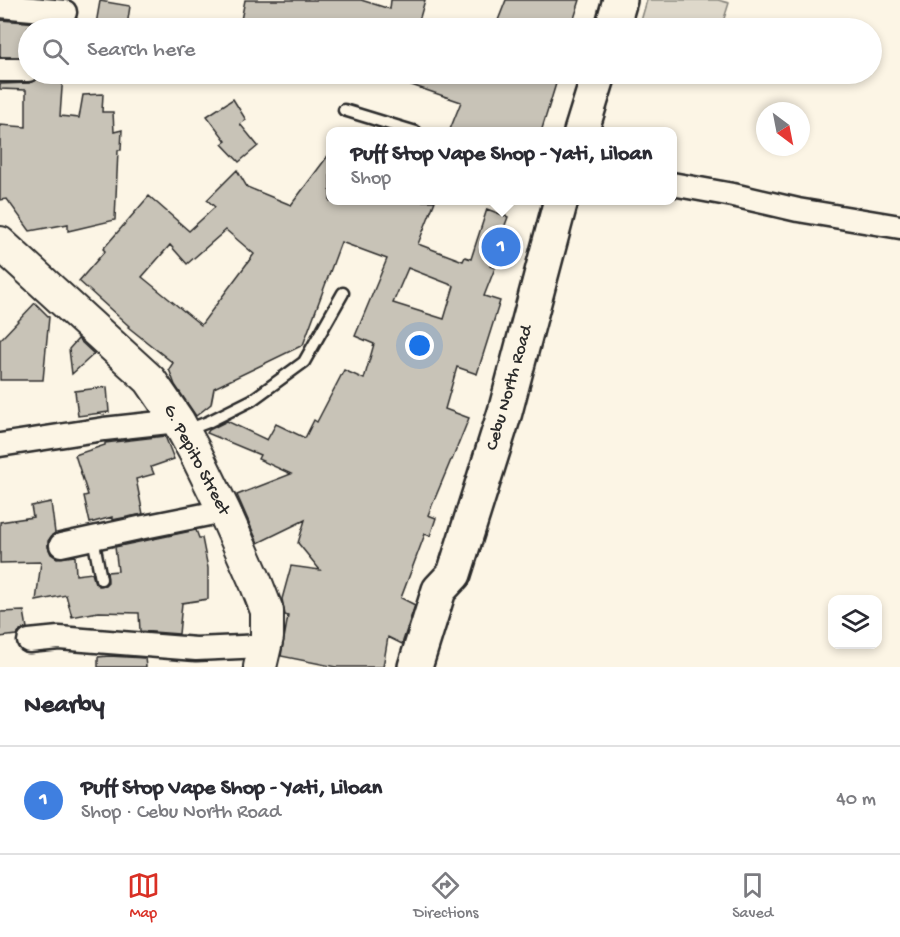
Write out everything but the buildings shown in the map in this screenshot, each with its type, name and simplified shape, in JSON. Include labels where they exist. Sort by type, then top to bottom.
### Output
[{"type":"main road","points":[[615,18],[620,0]]},
{"type":"main road","points":[[582,127],[595,84]]},
{"type":"main road","name":"Cebu North Road","points":[[415,667],[440,590],[454,574],[505,412],[560,205]]},
{"type":"main road","name":"Cebu North Road","points":[[439,667],[460,597],[454,574]]},
{"type":"street","points":[[0,6],[65,12]]},
{"type":"street","points":[[0,70],[18,70]]},
{"type":"street","points":[[677,185],[798,210],[900,227]]},
{"type":"street","name":"G. Pepito Street","points":[[0,243],[150,380],[181,426],[224,511],[267,611],[267,637],[262,657]]},
{"type":"street","points":[[0,445],[104,429],[181,426]]},
{"type":"street","points":[[61,545],[224,511]]},
{"type":"street","points":[[29,641],[59,638],[196,649],[262,657]]},
{"type":"lane","points":[[345,110],[400,127]]},
{"type":"lane","points":[[181,426],[208,422],[252,400],[304,362],[344,293]]},
{"type":"lane","points":[[93,538],[101,579]]},
{"type":"shaded area","points":[[647,0],[718,0],[729,3],[724,18],[642,18]]},
{"type":"place","name":"Puff Stop Vape Shop - Yati, Liloan","points":[[501,247]]}]
